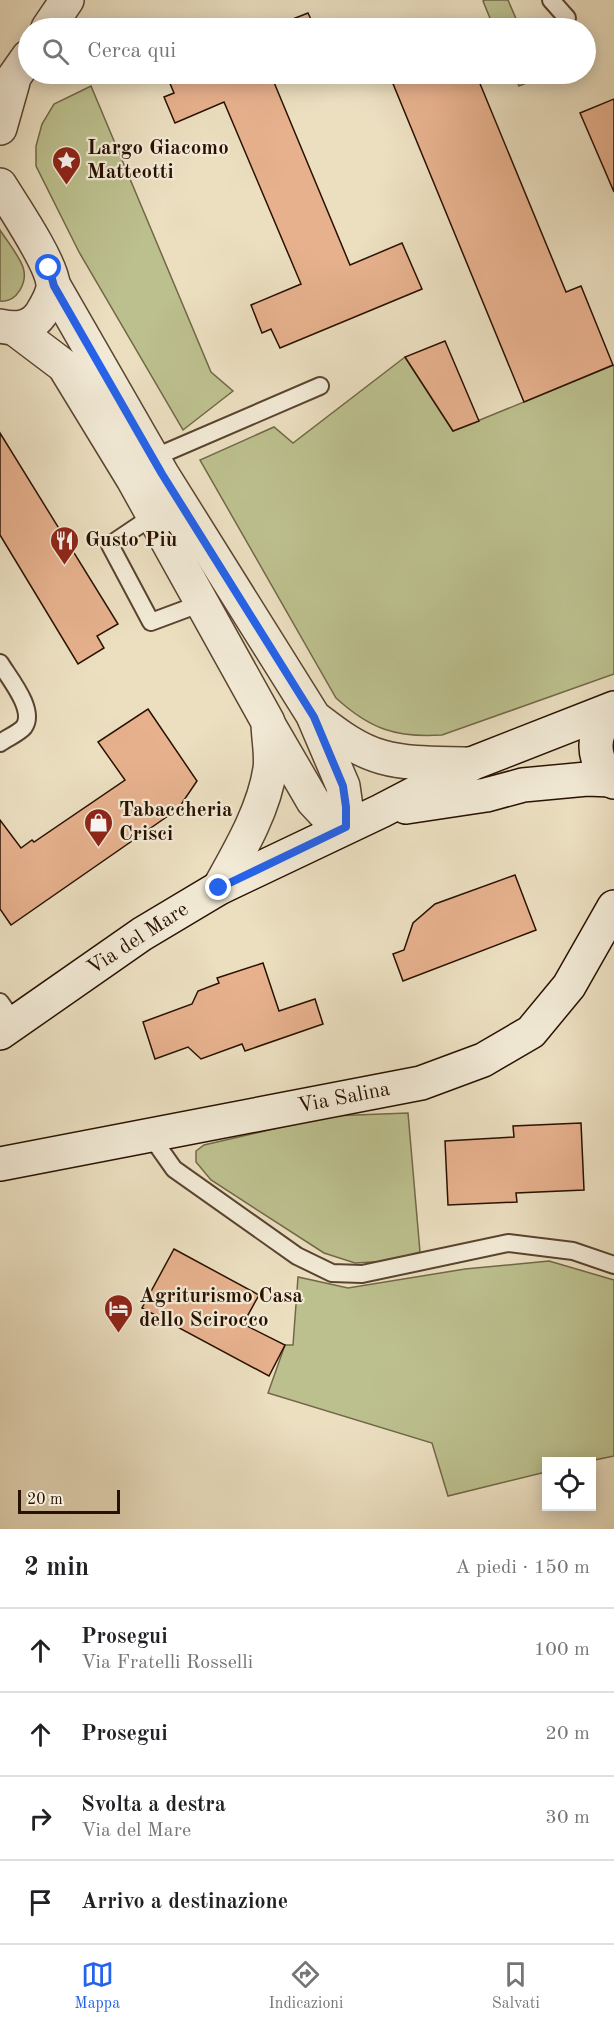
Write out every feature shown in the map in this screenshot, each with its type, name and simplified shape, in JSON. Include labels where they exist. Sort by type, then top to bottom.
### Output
[{"type":"street","points":[[55,18],[67,0]]},
{"type":"street","points":[[0,128],[14,79]]},
{"type":"street","points":[[0,184],[49,268],[54,286],[153,458],[314,717],[343,786],[346,827]]},
{"type":"street","points":[[8,328],[35,322],[44,309],[54,286]]},
{"type":"street","points":[[8,328],[64,366],[153,516],[313,801],[327,816],[346,827]]},
{"type":"street","points":[[381,811],[471,764],[614,708]]},
{"type":"street","points":[[613,781],[601,768],[596,752],[597,735],[603,720],[614,708]]},
{"type":"street","points":[[314,717],[349,743],[382,757],[419,762],[471,764]]},
{"type":"street","points":[[219,888],[245,843],[263,795],[270,768],[268,723]]},
{"type":"street","points":[[381,811],[486,795],[523,785],[587,779],[613,781]]},
{"type":"street","name":"Via del Mare","points":[[5,1019],[219,888],[381,811]]},
{"type":"street","name":"Via Salina","points":[[0,1164],[421,1083],[483,1060],[531,1032],[569,986],[614,906]]},
{"type":"lane","points":[[551,0],[567,18]]},
{"type":"lane","points":[[153,458],[320,386]]},
{"type":"lane","points":[[153,516],[110,545],[151,622],[202,603]]},
{"type":"lane","points":[[0,663],[25,704],[27,717],[23,728],[0,743]]},
{"type":"lane","points":[[150,1135],[174,1169],[297,1256],[332,1273],[362,1274],[508,1243],[573,1251],[614,1265]]},
{"type":"green space","points":[[508,0],[516,18],[490,18],[483,1]]},
{"type":"green space","points":[[91,86],[211,372],[233,391],[183,430],[79,252],[36,166],[36,146],[42,124],[54,104]]},
{"type":"green space","points":[[0,230],[18,257],[24,273],[20,290],[6,301],[0,301]]},
{"type":"green space","points":[[405,357],[453,431],[614,365],[614,674],[442,735],[411,735],[385,729],[360,717],[336,698],[200,460],[274,427],[293,443]]},
{"type":"green space","points":[[408,1113],[420,1252],[390,1261],[355,1263],[324,1253],[211,1180],[196,1162],[196,1151],[204,1145],[329,1116]]},
{"type":"green space","points":[[549,1261],[614,1280],[614,1456],[596,1460],[596,1457],[542,1457],[542,1473],[448,1496],[432,1443],[268,1393],[285,1345],[293,1345],[298,1277],[348,1288],[465,1269]]},
{"type":"building","points":[[308,13],[310,18],[295,18]]},
{"type":"building","points":[[170,84],[275,84],[350,265],[402,243],[422,289],[280,348],[271,329],[262,333],[251,305],[301,284],[224,102],[175,123],[164,97],[174,93]]},
{"type":"building","points":[[393,84],[480,84],[566,292],[581,286],[613,365],[524,402]]},
{"type":"building","points":[[614,99],[614,192],[580,113]]},
{"type":"building","points":[[445,341],[479,421],[453,431],[405,357]]},
{"type":"building","points":[[0,433],[118,624],[97,636],[104,648],[78,664],[0,535]]},
{"type":"building","points":[[148,709],[197,781],[178,809],[11,925],[0,909],[0,820],[21,848],[32,840],[34,842],[125,780],[98,742]]},
{"type":"building","points":[[515,875],[536,930],[403,981],[393,954],[404,950],[413,923],[435,904]]},
{"type":"building","points":[[263,963],[279,1011],[315,999],[323,1024],[245,1051],[242,1044],[201,1059],[188,1047],[155,1059],[143,1022],[192,1004],[198,991],[219,983],[217,978]]},
{"type":"building","points":[[581,1123],[584,1190],[516,1193],[517,1202],[448,1205],[445,1141],[514,1137],[513,1126]]},
{"type":"building","points":[[174,1249],[259,1295],[243,1324],[285,1345],[269,1376],[142,1308]]},
{"type":"place","name":"Largo Giacomo Matteotti","points":[[66,186]]},
{"type":"place","name":"Gusto Più","points":[[64,566]]},
{"type":"place","name":"Tabaccheria Crisci","points":[[98,848]]},
{"type":"place","name":"Agriturismo Casa dello Scirocco","points":[[118,1334]]},
{"type":"route","points":[[49,268],[54,286],[153,458],[314,717],[343,786],[346,827],[219,888]]}]
